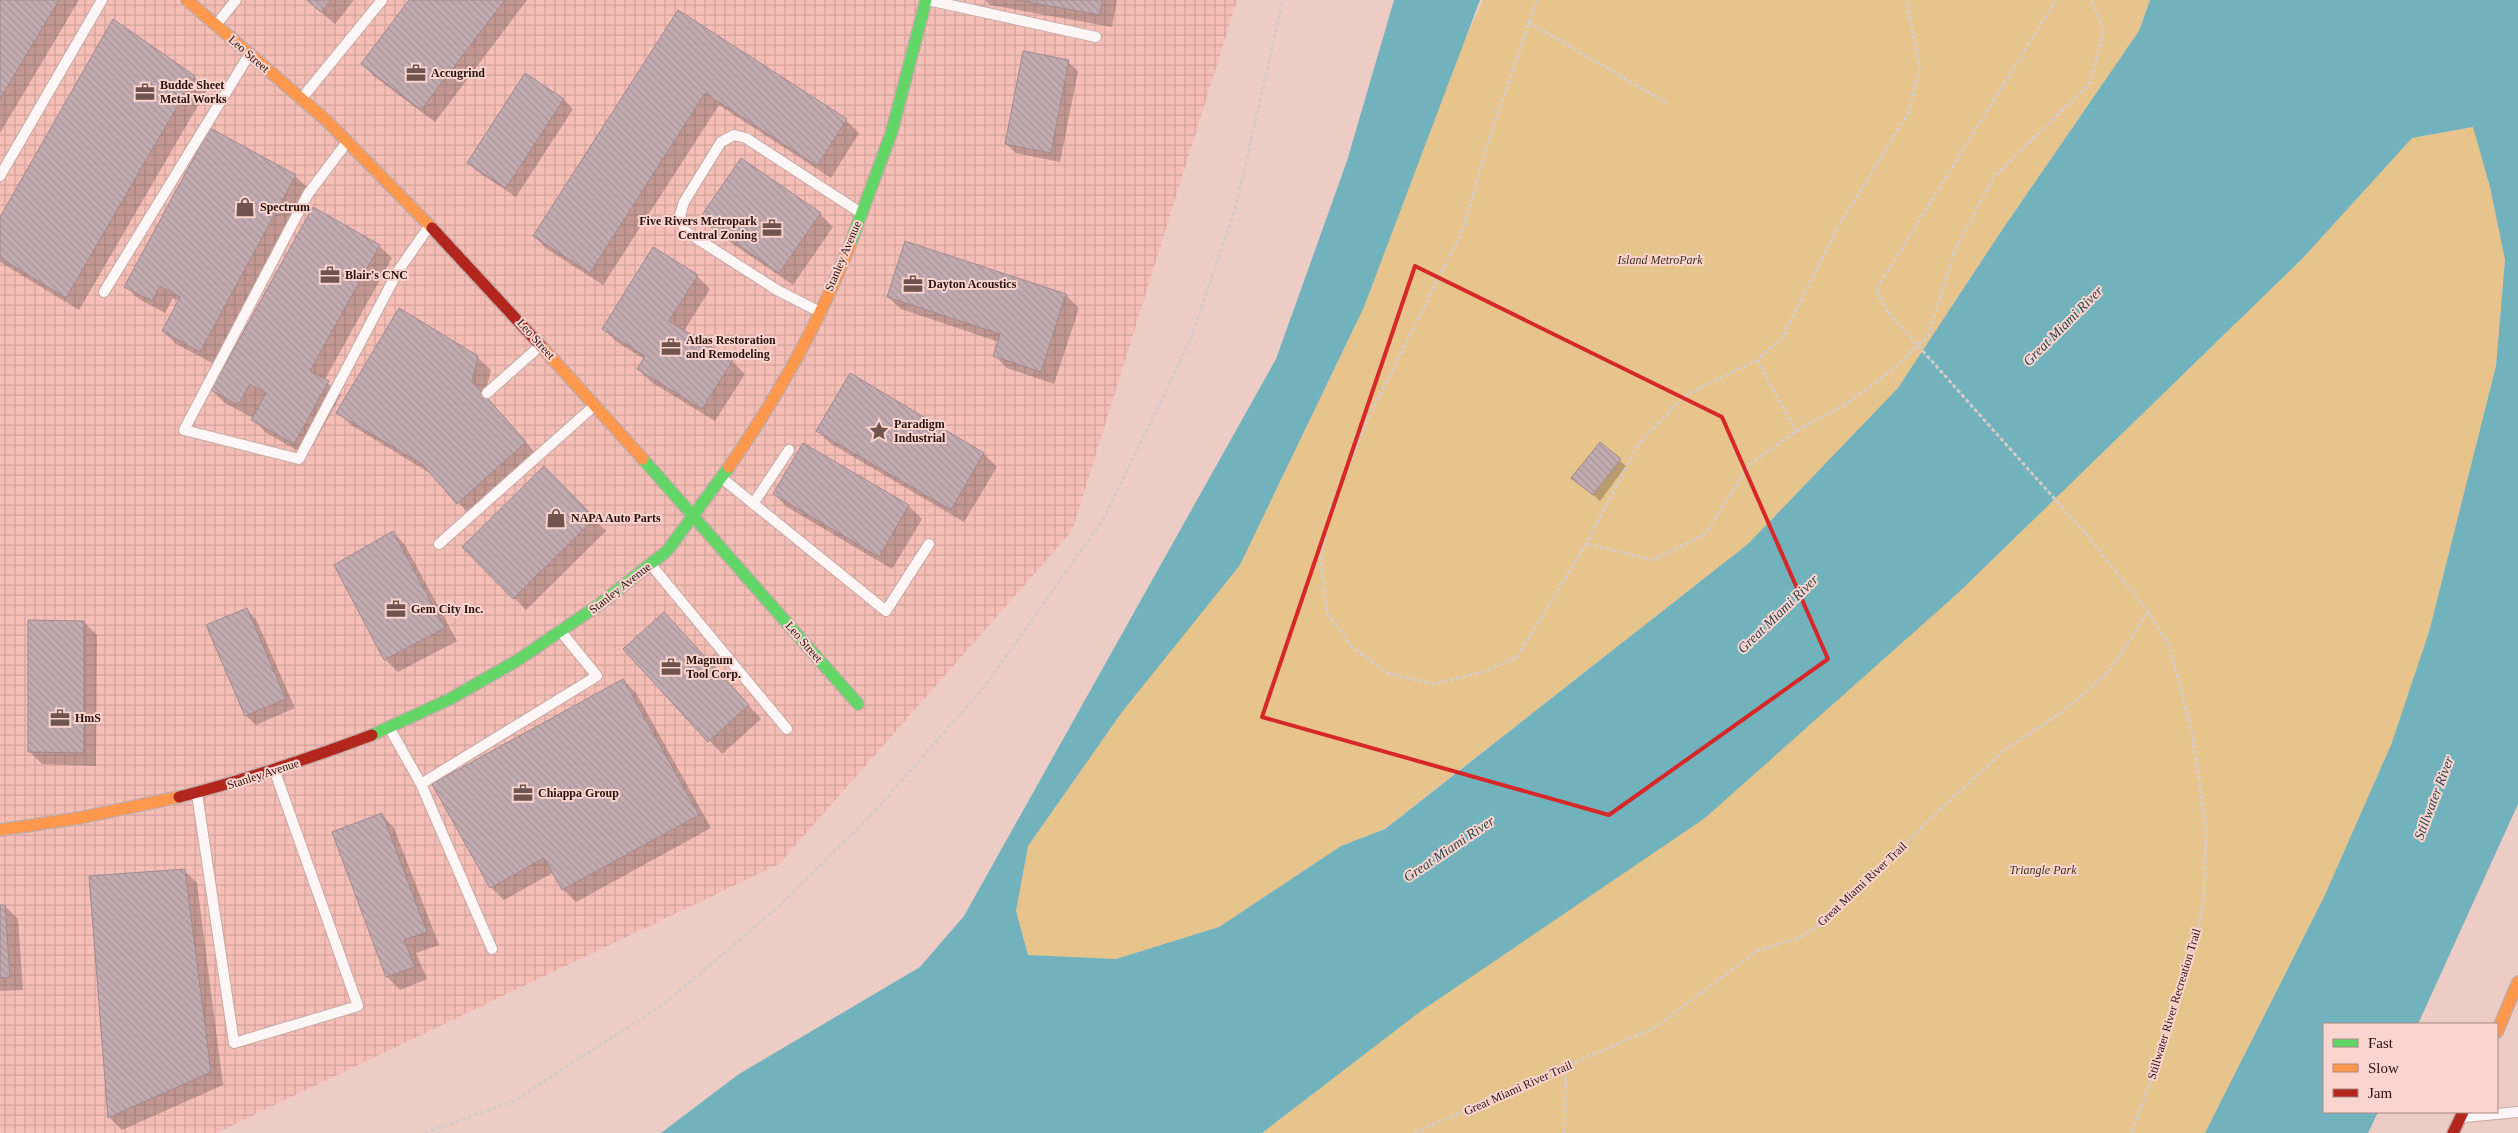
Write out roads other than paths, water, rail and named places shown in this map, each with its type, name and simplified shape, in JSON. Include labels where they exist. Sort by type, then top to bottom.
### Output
[{"type":"street","name":"Leo Street","points":[[187,0],[302,99],[348,142],[430,225],[694,516],[858,704]]},
{"type":"street","name":"Stanley Avenue","points":[[0,830],[123,811],[197,794],[274,771],[389,728],[498,674],[562,632],[669,550],[722,478],[767,409],[819,311],[862,213],[898,111],[927,0]]},
{"type":"street","points":[[2498,1030],[2518,982]]},
{"type":"street","points":[[2454,1133],[2462,1114]]},
{"type":"lane","points":[[0,176],[102,0]]},
{"type":"lane","points":[[216,25],[236,0]]},
{"type":"lane","points":[[302,99],[382,0]]},
{"type":"lane","points":[[927,0],[1096,37]]},
{"type":"lane","points":[[104,292],[249,54]]},
{"type":"lane","points":[[819,311],[777,290],[685,231],[680,215],[684,202],[721,142],[734,135],[746,138],[862,213]]},
{"type":"lane","points":[[348,142],[308,194],[184,430],[299,459],[398,271],[430,225]]},
{"type":"lane","points":[[487,393],[541,346]]},
{"type":"lane","points":[[439,544],[594,405]]},
{"type":"lane","points":[[753,504],[789,450]]},
{"type":"lane","points":[[722,478],[886,611],[929,544]]},
{"type":"lane","points":[[650,564],[787,729]]},
{"type":"lane","points":[[421,784],[597,676],[562,632]]},
{"type":"lane","points":[[389,728],[421,784],[492,949]]},
{"type":"lane","points":[[197,794],[234,1043],[358,1006],[274,771]]},
{"type":"lane","points":[[2498,1113],[2518,1112]]},
{"type":"lane","points":[[2462,1114],[2490,1113]]},
{"type":"water","points":[[1394,0],[1480,0],[1364,307],[1240,565],[1122,712],[1028,846],[1016,911],[1028,955],[1116,959],[1219,927],[1341,846],[1385,829],[1748,544],[1898,388],[2000,233],[2139,31],[2150,0],[2518,0],[2518,804],[2418,1023],[2323,1023],[2323,1113],[2378,1113],[2368,1133],[2205,1133],[2324,897],[2391,745],[2429,632],[2496,366],[2505,260],[2490,187],[2473,127],[2412,138],[2302,259],[1958,593],[1705,818],[1421,1011],[1262,1133],[661,1133],[739,1074],[920,967],[964,916],[1276,359],[1347,161]]},
{"type":"place","name":"Accugrind","points":[[416,73]]},
{"type":"place","name":"Budde Sheet Metal Works","points":[[145,92]]},
{"type":"place","name":"Spectrum","points":[[245,207]]},
{"type":"place","name":"Five Rivers Metropark Central Zoning","points":[[772,228]]},
{"type":"place","name":"Blair's CNC","points":[[330,275]]},
{"type":"place","name":"Dayton Acoustics","points":[[913,284]]},
{"type":"place","name":"Atlas Restoration and Remodeling","points":[[671,347]]},
{"type":"place","name":"Paradigm Industrial","points":[[879,431]]},
{"type":"place","name":"NAPA Auto Parts","points":[[556,518]]},
{"type":"place","name":"Gem City Inc.","points":[[396,609]]},
{"type":"place","name":"Magnum Tool Corp.","points":[[671,667]]},
{"type":"place","name":"HmS","points":[[60,718]]},
{"type":"place","name":"Chiappa Group","points":[[523,793]]},
{"type":"park label","name":"Island MetroPark","points":[[1660,260]]},
{"type":"park label","name":"Triangle Park","points":[[2043,870]]},
{"type":"water label","name":"Great Miami River","points":[[2063,326]]},
{"type":"water label","name":"Great Miami River","points":[[1778,614]]},
{"type":"water label","name":"Stillwater River","points":[[2434,798]]},
{"type":"water label","name":"Great Miami River","points":[[1449,849]]}]
